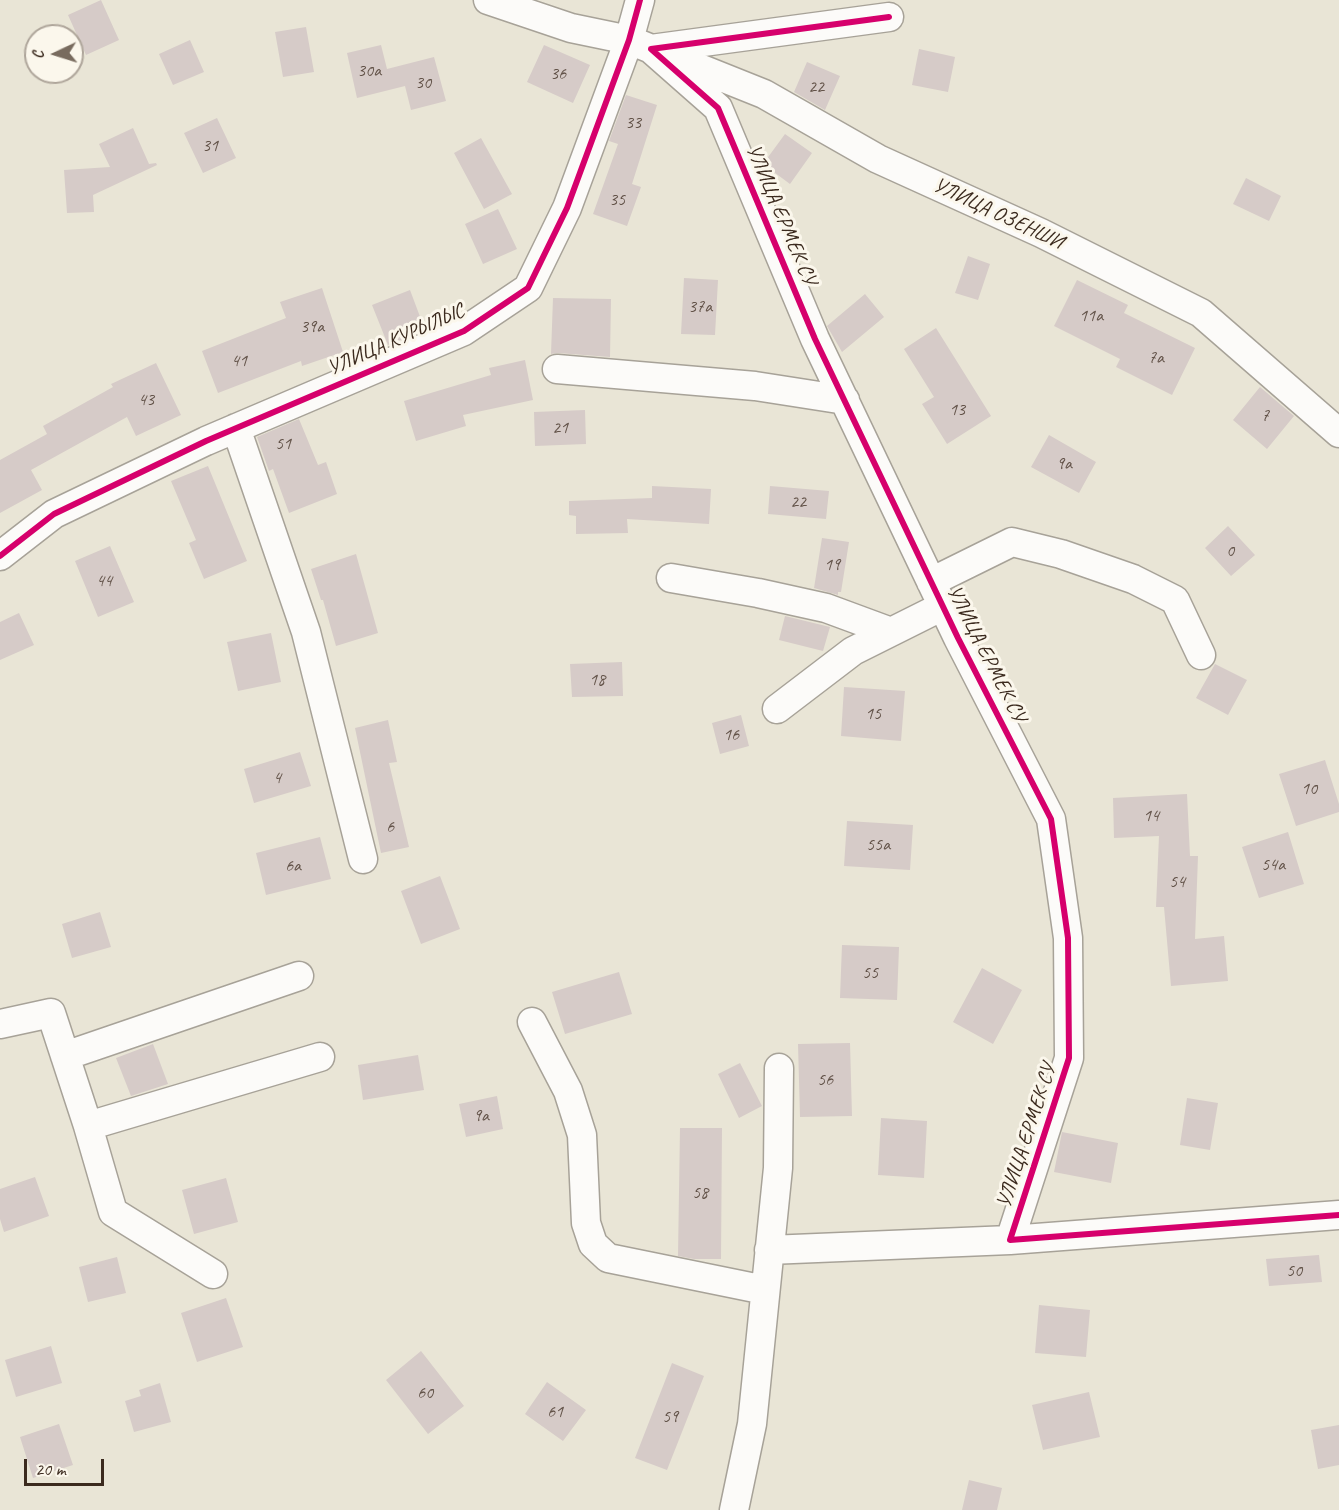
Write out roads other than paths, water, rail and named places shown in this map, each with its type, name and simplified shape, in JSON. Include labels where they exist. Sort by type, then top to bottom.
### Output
[{"type":"street","points":[[488,0],[571,28],[640,44],[889,17]]},
{"type":"street","name":"УЛИЦА КУРЫЛЫС","points":[[0,555],[54,514],[236,428],[464,331],[528,288],[567,208],[640,44],[640,0]]},
{"type":"street","name":"УЛИЦА ЕРМЕК СУ","points":[[640,44],[718,108],[815,339],[937,594],[1051,819],[1068,938],[1069,1058],[1010,1240],[1339,1215]]},
{"type":"street","name":"УЛИЦА ОЗЕНШИ","points":[[640,44],[764,94],[878,159],[1041,233],[1201,313],[1339,433]]},
{"type":"street","points":[[557,369],[755,386],[844,400]]},
{"type":"street","points":[[236,428],[306,632],[363,860]]},
{"type":"street","points":[[777,709],[853,651],[891,632],[937,594],[1012,542],[1061,554],[1133,579],[1175,600],[1201,655]]},
{"type":"street","points":[[671,578],[758,593],[826,608],[891,632]]},
{"type":"street","points":[[65,1056],[299,976]]},
{"type":"street","points":[[0,1024],[51,1013],[88,1126],[112,1212],[213,1274]]},
{"type":"street","points":[[531,1023],[568,1091],[582,1135],[586,1223],[593,1244],[608,1258],[765,1290]]},
{"type":"street","points":[[88,1126],[320,1057]]},
{"type":"street","points":[[734,1510],[752,1424],[778,1168],[779,1068]]},
{"type":"street","points":[[769,1250],[1010,1240]]}]
